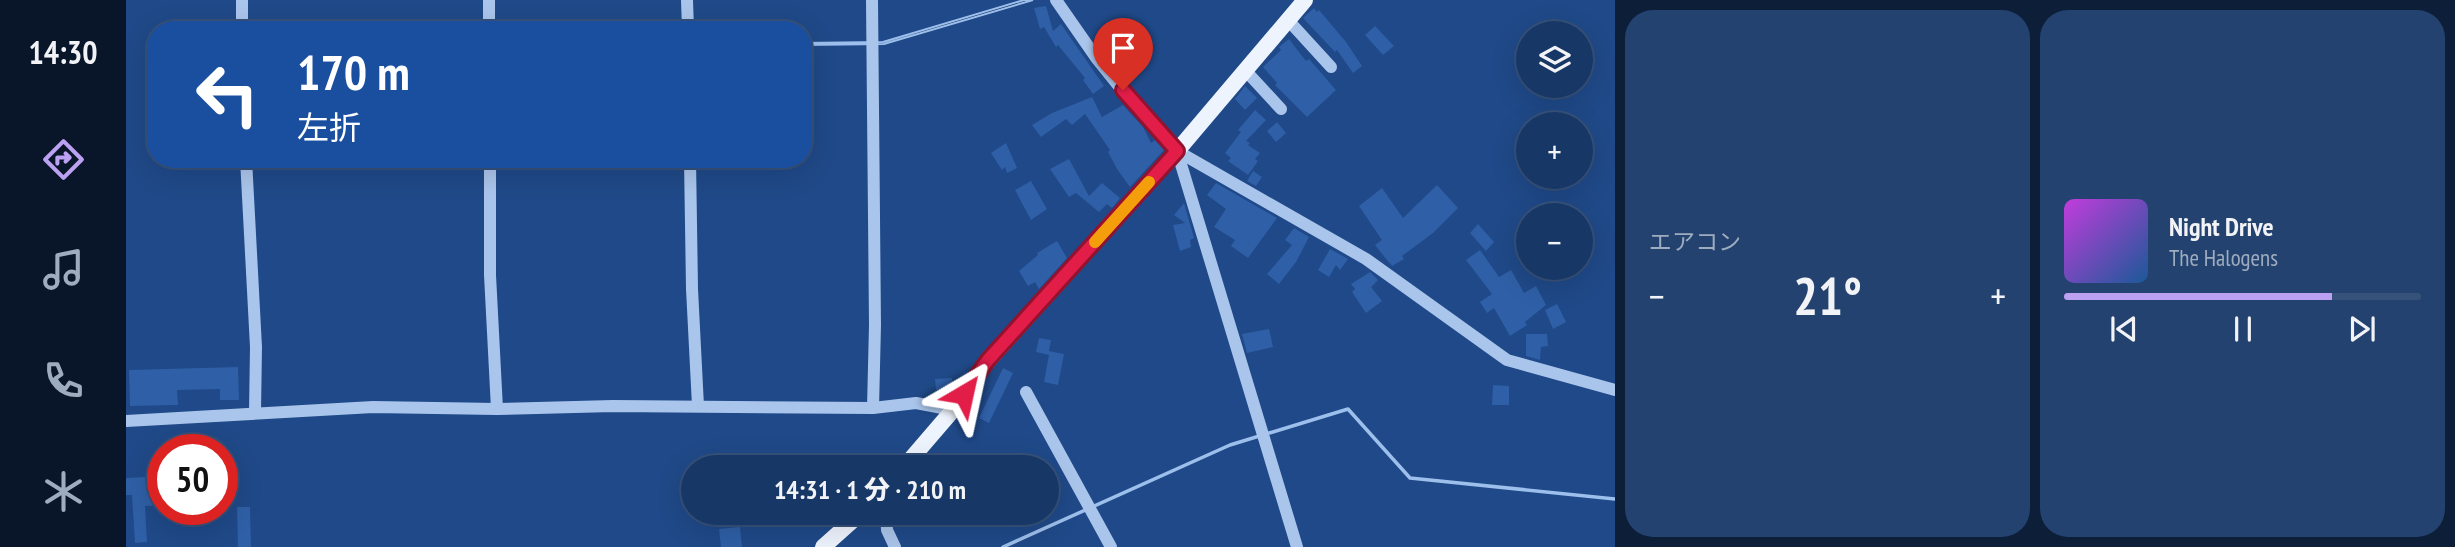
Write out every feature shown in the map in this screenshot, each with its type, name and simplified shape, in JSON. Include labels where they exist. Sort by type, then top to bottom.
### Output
[{"type":"main road","points":[[914,455],[953,410],[988,360],[1177,151],[1305,0]]},
{"type":"main road","points":[[823,547],[847,525]]},
{"type":"street","points":[[242,0],[242,21]]},
{"type":"street","points":[[489,0],[489,21]]},
{"type":"street","points":[[687,0],[688,21]]},
{"type":"street","points":[[872,0],[875,311],[873,408]]},
{"type":"street","points":[[1056,0],[1097,59],[1134,105],[1177,151],[1366,259],[1507,360],[1615,390]]},
{"type":"street","points":[[1288,20],[1331,67]]},
{"type":"street","points":[[1245,70],[1281,109]]},
{"type":"street","points":[[1177,151],[1297,547]]},
{"type":"street","points":[[246,168],[256,347],[255,412]]},
{"type":"street","points":[[490,168],[490,275],[497,409]]},
{"type":"street","points":[[690,168],[692,289],[698,406]]},
{"type":"street","points":[[1026,392],[1111,547]]},
{"type":"street","points":[[126,421],[373,407],[497,409],[613,405],[873,408],[916,403],[953,410]]},
{"type":"street","points":[[887,525],[895,547]]},
{"type":"water","points":[[1024,0],[1033,0],[884,44],[812,45],[883,42]]},
{"type":"building","points":[[1046,6],[1053,31],[1061,24],[1104,86],[1093,94],[1083,80],[1085,78],[1058,45],[1056,47],[1044,27],[1040,29],[1034,8]]},
{"type":"building","points":[[1314,8],[1317,12],[1319,10],[1346,42],[1362,66],[1353,73],[1337,50],[1335,52],[1303,18]]},
{"type":"building","points":[[1375,26],[1394,46],[1383,55],[1365,35]]},
{"type":"building","points":[[1289,39],[1306,61],[1309,59],[1336,90],[1307,117],[1275,85],[1277,83],[1263,67]]},
{"type":"building","points":[[1245,86],[1257,98],[1245,110],[1235,99]]},
{"type":"building","points":[[1092,97],[1102,117],[1123,105],[1143,127],[1151,143],[1155,140],[1164,150],[1130,187],[1117,169],[1108,152],[1110,150],[1085,114],[1072,125],[1066,119],[1041,137],[1032,125],[1052,113]]},
{"type":"building","points":[[1255,110],[1266,120],[1246,141],[1260,153],[1248,175],[1228,161],[1231,158],[1225,153],[1241,132],[1238,130]]},
{"type":"building","points":[[1277,122],[1286,133],[1276,142],[1267,131]]},
{"type":"building","points":[[1006,143],[1017,168],[1007,173],[1005,167],[1002,170],[991,153]]},
{"type":"building","points":[[1069,159],[1089,196],[1102,183],[1120,198],[1112,208],[1107,204],[1099,212],[1076,193],[1069,197],[1050,169]]},
{"type":"building","points":[[1253,171],[1262,177],[1256,186],[1247,181]]},
{"type":"building","points":[[1031,181],[1047,209],[1031,220],[1015,190]]},
{"type":"building","points":[[1216,183],[1277,218],[1248,258],[1231,246],[1235,240],[1214,227],[1226,209],[1207,195]]},
{"type":"building","points":[[1437,185],[1458,208],[1433,233],[1402,256],[1404,259],[1392,266],[1375,245],[1382,240],[1359,206],[1382,188],[1403,218]]},
{"type":"building","points":[[1184,203],[1194,238],[1190,240],[1191,247],[1180,251],[1173,225],[1185,223],[1174,215]]},
{"type":"building","points":[[1478,224],[1494,242],[1486,251],[1470,233]]},
{"type":"building","points":[[1294,228],[1309,237],[1296,262],[1279,284],[1267,274],[1292,245],[1285,240]]},
{"type":"building","points":[[1057,241],[1067,258],[1039,289],[1035,282],[1028,286],[1019,271],[1038,255],[1037,253]]},
{"type":"building","points":[[1330,249],[1348,259],[1340,270],[1336,265],[1329,277],[1318,270]]},
{"type":"building","points":[[1480,250],[1499,277],[1511,270],[1524,293],[1536,286],[1546,305],[1525,322],[1527,325],[1510,336],[1494,308],[1487,313],[1480,302],[1492,294],[1466,260]]},
{"type":"building","points":[[1370,272],[1378,280],[1371,287],[1382,301],[1366,313],[1352,292],[1355,289],[1351,284]]},
{"type":"building","points":[[1557,304],[1566,322],[1553,329],[1545,310]]},
{"type":"building","points":[[1269,329],[1273,347],[1247,353],[1242,334]]},
{"type":"building","points":[[1526,334],[1547,334],[1548,346],[1541,347],[1540,360],[1526,356]]},
{"type":"building","points":[[1039,338],[1051,340],[1049,351],[1064,354],[1058,385],[1044,382],[1049,355],[1036,352]]},
{"type":"building","points":[[238,367],[239,400],[220,400],[220,389],[177,390],[178,405],[130,406],[129,370]]},
{"type":"building","points":[[1003,368],[1013,373],[989,423],[979,418]]},
{"type":"building","points":[[952,378],[953,389],[936,390],[935,379]]},
{"type":"building","points":[[1493,385],[1509,386],[1509,405],[1492,405]]},
{"type":"building","points":[[147,477],[147,542],[135,543],[132,495],[126,495],[126,478]]},
{"type":"building","points":[[238,507],[250,507],[251,547],[238,547]]},
{"type":"building","points":[[740,527],[742,547],[721,547],[719,529]]},
{"type":"waterway","points":[[1003,547],[1230,445],[1348,409],[1410,478],[1615,499]]},
{"type":"slow traffic","points":[[1095,242],[1149,182]]},
{"type":"route","points":[[964,394],[988,360],[1177,151],[1123,90]]}]
